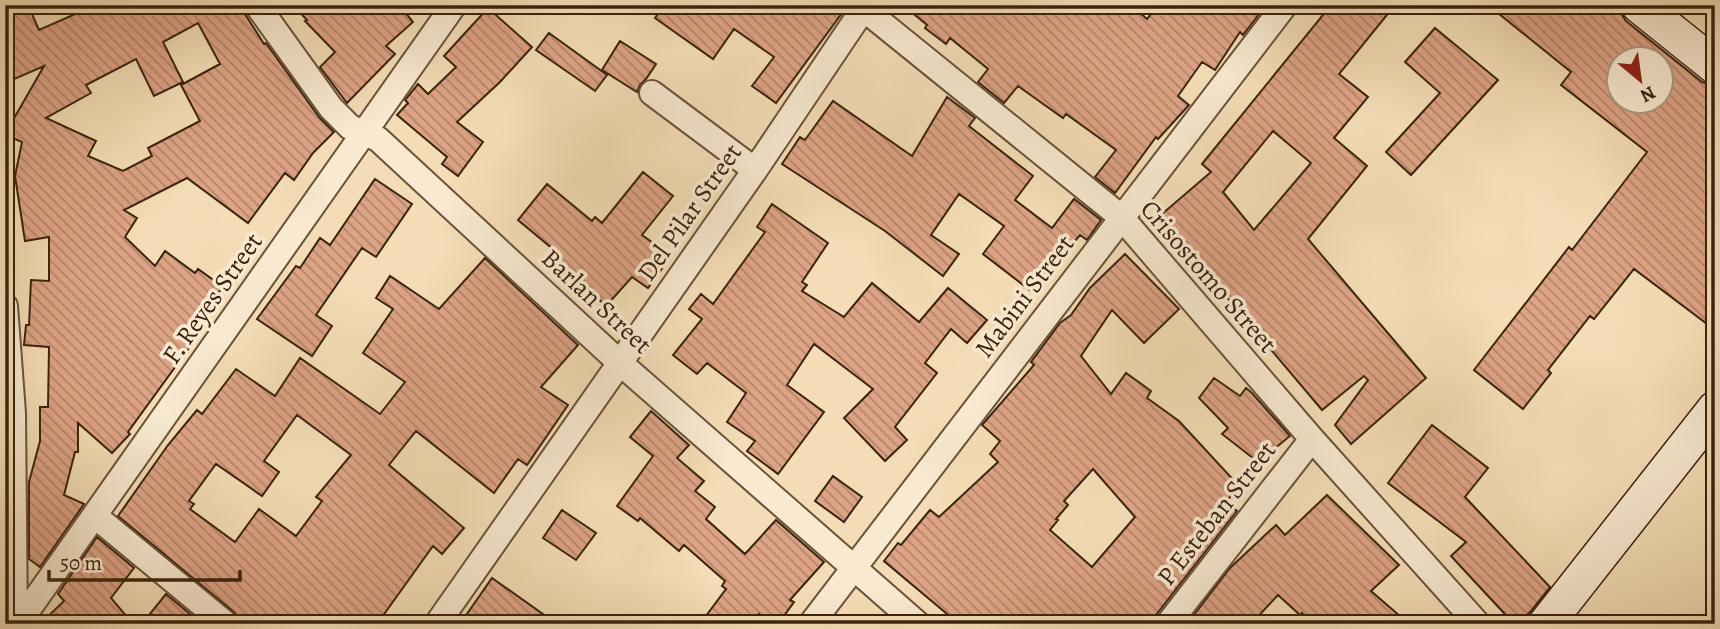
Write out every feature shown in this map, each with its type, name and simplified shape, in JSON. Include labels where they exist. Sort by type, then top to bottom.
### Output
[{"type":"main road","points":[[1646,8],[1715,66]]},
{"type":"main road","points":[[1546,624],[1715,409]]},
{"type":"street","name":"Barlan Street","points":[[257,5],[317,92],[350,127],[378,139],[619,362],[918,624]]},
{"type":"street","name":"F. Reyes Street","points":[[14,624],[95,516],[454,5]]},
{"type":"street","name":"Mabini Street","points":[[811,624],[1285,5]]},
{"type":"street","name":"Crisostomo Street","points":[[863,6],[1121,217],[1312,439],[1478,624]]},
{"type":"street","name":"Del Pilar Street","points":[[437,624],[755,170],[863,6]]},
{"type":"street","points":[[652,93],[755,170]]},
{"type":"street","points":[[5,306],[13,413],[14,624]]},
{"type":"street","name":"P Esteban Street","points":[[1168,624],[1312,439]]},
{"type":"street","points":[[95,516],[226,624]]},
{"type":"street","points":[[5,618],[14,624]]},
{"type":"building","points":[[18,5],[28,5],[39,30],[80,12],[77,5],[242,5],[264,44],[266,43],[319,117],[334,132],[313,153],[294,180],[285,173],[248,223],[187,178],[124,210],[137,218],[125,237],[155,266],[165,251],[195,273],[198,269],[223,287],[198,320],[205,326],[128,432],[130,434],[112,453],[78,423],[78,452],[75,452],[64,495],[84,504],[40,567],[29,559],[29,482],[40,441],[40,407],[48,407],[49,347],[24,345],[26,325],[29,325],[31,280],[49,281],[49,237],[25,241],[15,176],[22,142],[11,137],[5,140],[5,134],[44,66],[5,83],[5,11]],"holes":[[[198,23],[220,64],[181,85],[200,121],[148,148],[152,156],[123,171],[88,156],[96,141],[46,118],[91,93],[86,85],[136,59],[154,96],[183,82],[163,42]]]},
{"type":"building","points":[[293,5],[399,5],[413,22],[386,46],[395,54],[347,103],[320,67],[335,52]]},
{"type":"building","points":[[664,5],[844,5],[845,9],[776,103],[752,86],[774,57],[734,29],[713,59],[655,18]]},
{"type":"building","points":[[903,5],[1131,5],[1147,19],[1158,5],[1266,5],[1243,35],[1240,32],[1215,70],[1202,62],[1178,96],[1189,105],[1158,139],[1156,137],[1115,193],[1095,177],[1116,150],[1066,114],[1063,118],[1018,86],[1004,103],[978,82],[988,69],[950,38],[946,44],[925,28],[927,25]]},
{"type":"building","points":[[1331,5],[1395,5],[1339,74],[1368,97],[1334,138],[1367,166],[1308,239],[1426,378],[1351,444],[1335,425],[1368,380],[1364,376],[1322,410],[1185,248],[1181,251],[1155,220],[1211,172],[1202,164]],"holes":[[[1273,131],[1311,163],[1254,230],[1223,192]]]},
{"type":"building","points":[[1488,5],[1619,5],[1626,21],[1657,46],[1604,46],[1604,116],[1674,116],[1674,60],[1702,82],[1715,86],[1715,330],[1634,269],[1594,319],[1590,316],[1548,370],[1551,373],[1523,409],[1474,370],[1569,247],[1572,250],[1647,152],[1561,85],[1571,72]]},
{"type":"building","points":[[488,8],[532,47],[500,82],[457,122],[483,142],[458,176],[442,164],[447,157],[397,115],[408,103],[405,100],[418,84],[428,94],[456,67],[444,56]]},
{"type":"building","points":[[1435,28],[1498,80],[1411,175],[1386,152],[1440,93],[1405,62]]},
{"type":"building","points":[[549,33],[607,75],[595,91],[536,50]]},
{"type":"building","points":[[620,41],[656,64],[637,92],[602,70]]},
{"type":"building","points":[[947,97],[975,118],[969,126],[1033,176],[1015,200],[1052,228],[1074,199],[1101,220],[1087,240],[1080,235],[1065,253],[1063,251],[1031,291],[983,254],[1004,226],[959,194],[931,235],[959,254],[943,276],[885,231],[782,164],[800,137],[805,140],[833,101],[912,156]]},
{"type":"building","points":[[643,172],[673,196],[642,235],[671,256],[648,288],[632,277],[606,306],[556,260],[560,255],[518,220],[547,184],[592,221],[595,217],[602,223]]},
{"type":"building","points":[[375,179],[412,204],[376,257],[362,248],[316,315],[332,326],[312,356],[257,319],[296,266],[300,268],[320,238],[330,245]]},
{"type":"building","points":[[772,204],[828,243],[802,282],[807,285],[802,291],[844,317],[872,283],[919,322],[948,288],[987,320],[967,343],[951,329],[925,363],[937,373],[895,427],[907,440],[885,461],[844,418],[873,389],[814,344],[787,385],[824,412],[778,474],[747,451],[755,441],[727,422],[746,393],[707,363],[697,374],[673,355],[702,319],[689,309],[701,294],[713,304],[765,232],[757,227]]},
{"type":"building","points":[[1125,254],[1179,309],[1144,343],[1112,310],[1081,356],[1111,394],[1126,373],[1151,391],[1147,398],[1179,421],[1239,486],[1226,502],[1237,511],[1156,615],[1153,624],[959,624],[884,561],[930,510],[939,517],[998,462],[990,454],[1000,441],[982,425],[1034,365],[1031,362],[1090,288]],"holes":[[[1093,469],[1135,517],[1092,567],[1050,530],[1068,505],[1064,501]]]},
{"type":"building","points":[[485,258],[578,345],[541,387],[568,405],[527,465],[518,459],[494,493],[416,431],[389,465],[464,528],[442,554],[433,546],[377,624],[241,624],[235,613],[118,516],[168,445],[197,410],[202,414],[236,369],[275,396],[300,358],[380,414],[405,382],[363,353],[393,309],[376,298],[390,276],[439,309]],"holes":[[[297,415],[351,455],[316,497],[322,501],[296,536],[259,509],[235,542],[190,509],[194,504],[189,501],[216,464],[262,496],[279,472],[264,461]]]},
{"type":"building","points":[[1214,378],[1240,396],[1246,388],[1290,436],[1258,462],[1222,434],[1228,428],[1199,398]]},
{"type":"building","points":[[651,411],[689,445],[677,458],[704,481],[695,491],[715,507],[706,519],[745,554],[776,520],[824,562],[790,600],[794,602],[778,624],[772,624],[759,614],[752,624],[700,624],[726,589],[722,586],[725,581],[684,545],[679,551],[640,518],[638,521],[617,506],[653,456],[630,437]]},
{"type":"building","points":[[1432,425],[1488,468],[1465,497],[1550,587],[1517,624],[1514,624],[1451,556],[1466,542],[1388,483]]},
{"type":"building","points":[[833,476],[862,497],[844,522],[815,501]]},
{"type":"building","points":[[1327,495],[1399,565],[1371,591],[1409,624],[1313,624],[1278,595],[1251,624],[1187,624],[1230,568],[1276,525],[1285,535]]},
{"type":"building","points":[[562,510],[596,533],[576,560],[543,538]]},
{"type":"building","points":[[97,537],[134,568],[111,598],[133,624],[40,624],[64,601],[58,594]]},
{"type":"building","points":[[492,578],[557,624],[460,624]]},
{"type":"building","points":[[166,594],[202,624],[161,624],[149,615]]}]
